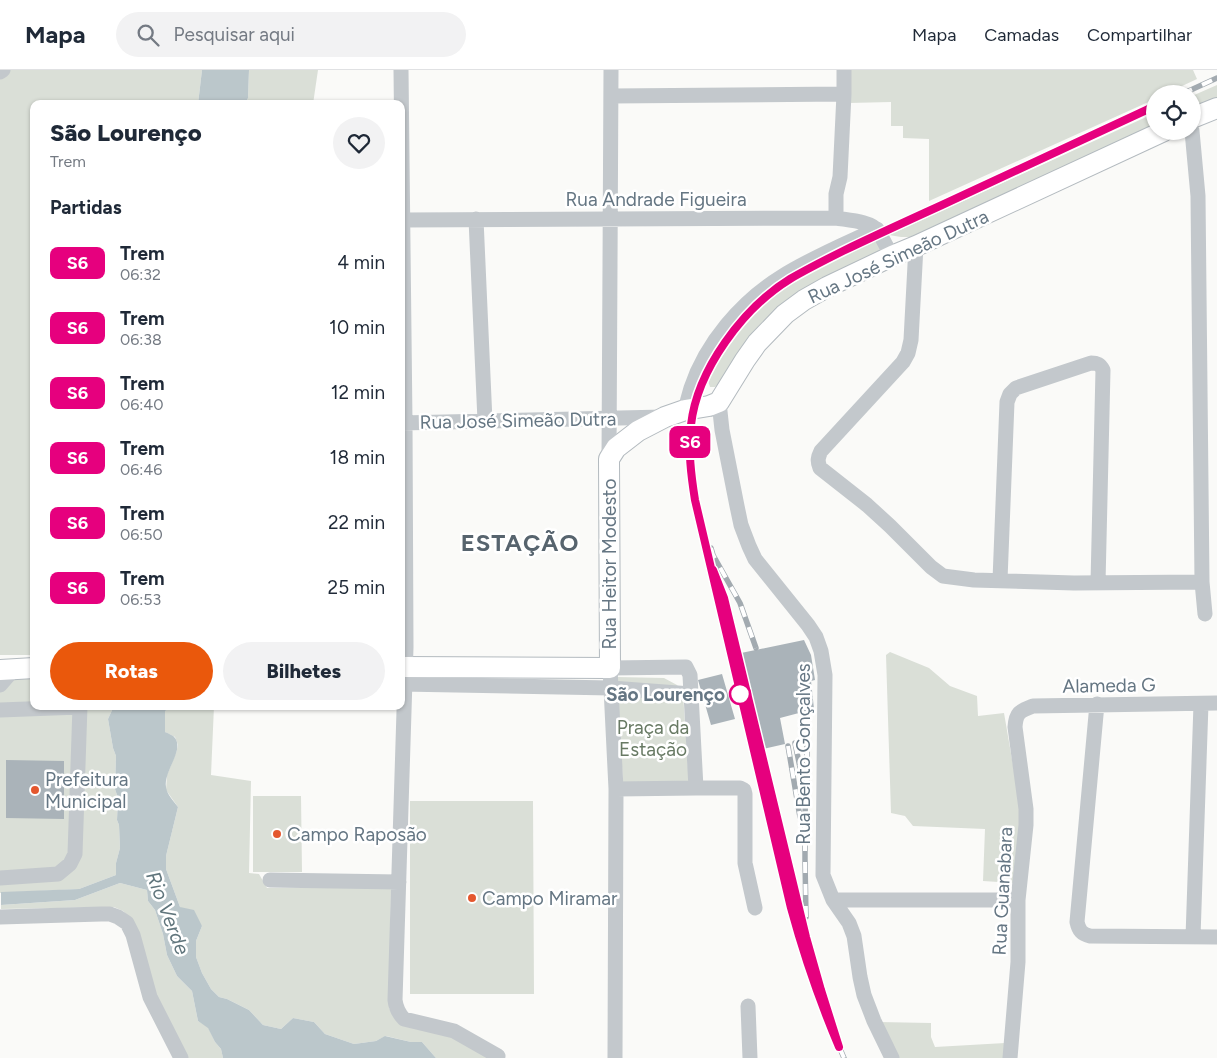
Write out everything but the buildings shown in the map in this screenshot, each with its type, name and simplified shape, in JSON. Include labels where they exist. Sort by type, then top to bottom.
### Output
[{"type":"main road","points":[[1201,114],[1217,108]]},
{"type":"main road","name":"Rua José Simeão Dutra","points":[[609,459],[616,448],[638,431],[665,417],[720,402],[757,343],[785,314],[804,300],[892,256],[1146,139]]},
{"type":"main road","name":"Rua Heitor Modesto","points":[[609,459],[610,668]]},
{"type":"main road","points":[[5,668],[30,668]]},
{"type":"main road","points":[[405,676],[610,668]]},
{"type":"street","points":[[401,70],[401,100]]},
{"type":"street","name":"Rua Heitor Modesto","points":[[609,459],[611,70]]},
{"type":"street","points":[[836,218],[836,194],[840,177],[844,70]]},
{"type":"street","points":[[612,96],[844,94]]},
{"type":"street","points":[[1193,140],[1198,196],[1202,582],[1205,614]]},
{"type":"street","name":"Rua Andrade Figueira","points":[[405,220],[836,218],[868,224],[877,229]]},
{"type":"street","points":[[476,219],[484,421]]},
{"type":"street","points":[[685,410],[691,387],[699,368],[722,331],[738,312],[764,289],[811,260],[877,229],[892,256]]},
{"type":"street","points":[[916,246],[911,340],[908,353],[903,362],[821,451],[818,456],[820,468],[867,505],[931,567],[944,576],[974,580],[1098,583],[1202,582]]},
{"type":"street","points":[[1000,580],[1007,402],[1010,394],[1016,388],[1096,363],[1101,365],[1103,370],[1098,583]]},
{"type":"street","name":"Rua Bento Gonçalves","points":[[720,402],[722,430],[736,506],[749,546],[755,559],[808,625],[816,637],[821,651],[825,675],[823,874],[832,900],[849,923],[854,936],[864,995],[874,1022],[892,1058]]},
{"type":"street","name":"Rua José Simeão Dutra","points":[[405,423],[665,417]]},
{"type":"street","points":[[610,668],[686,667],[690,675],[696,788]]},
{"type":"street","points":[[0,685],[5,668]]},
{"type":"street","name":"Rua Heitor Modesto","points":[[610,668],[616,789],[615,1058]]},
{"type":"street","points":[[405,676],[691,694]]},
{"type":"street","name":"Alameda G","points":[[1015,727],[1016,718],[1021,711],[1033,706],[1217,703]]},
{"type":"street","points":[[1097,704],[1077,922],[1080,932],[1090,936],[1217,937]]},
{"type":"street","points":[[1193,937],[1201,704]]},
{"type":"street","points":[[0,710],[30,708]]},
{"type":"street","points":[[0,878],[58,874],[70,864],[75,854],[80,710]]},
{"type":"street","points":[[402,710],[396,1008],[404,1019],[454,1031],[498,1056]]},
{"type":"street","name":"Rua Guanabara","points":[[1010,1058],[1018,962],[1018,900],[1026,825],[1026,809],[1015,727]]},
{"type":"street","points":[[616,789],[740,788],[744,790],[745,863],[755,908]]},
{"type":"street","points":[[270,880],[399,882]]},
{"type":"street","points":[[832,900],[1018,900]]},
{"type":"street","points":[[0,918],[110,914],[127,923],[133,934],[150,997],[180,1058]]},
{"type":"street","points":[[748,1006],[750,1058]]},
{"type":"green space","points":[[0,70],[202,70],[198,100],[30,100],[30,655],[0,655]]},
{"type":"green space","points":[[249,70],[318,70],[314,100],[247,100]]},
{"type":"green space","points":[[849,70],[1193,70],[1197,79],[1184,85],[1146,85],[1146,103],[929,201],[929,139],[903,138],[903,126],[891,126],[891,102],[849,103]]},
{"type":"green space","points":[[1217,85],[1217,105],[1201,112],[1201,92]]},
{"type":"green space","points":[[1146,117],[1146,135],[913,237],[889,235]]},
{"type":"green space","points":[[871,241],[875,241],[881,248],[877,253],[802,292],[721,382],[715,387],[710,387],[708,381],[711,373],[739,331],[771,298],[827,263]]},
{"type":"green space","points":[[890,652],[929,668],[950,686],[977,696],[978,716],[1004,713],[1019,800],[1020,821],[1014,883],[983,881],[985,829],[913,826],[905,816],[891,813],[886,655]]},
{"type":"green space","name":"Praça da Estação","points":[[617,677],[664,678],[677,685],[683,693],[689,783],[623,784]]},
{"type":"green space","points":[[30,678],[30,710],[112,710],[108,719],[116,756],[115,789],[118,798],[117,820],[120,848],[116,863],[116,875],[79,889],[0,893],[0,679]]},
{"type":"green space","points":[[214,710],[211,775],[251,781],[249,873],[259,874],[267,888],[391,887],[389,1009],[453,1035],[497,1058],[436,1058],[422,1042],[411,1042],[386,1036],[376,1041],[354,1044],[325,1034],[314,1022],[293,1018],[281,1029],[263,1025],[249,1010],[219,997],[211,989],[196,957],[196,941],[202,926],[180,907],[166,869],[166,856],[178,807],[166,790],[167,775],[178,745],[175,737],[165,732],[165,711]]},
{"type":"green space","name":"Campo Raposão","points":[[253,796],[301,796],[302,872],[253,872]]},
{"type":"green space","name":"Campo Miramar","points":[[410,801],[533,801],[534,994],[410,994]]},
{"type":"green space","points":[[120,883],[147,890],[148,901],[155,910],[163,934],[167,955],[177,976],[192,991],[198,1021],[208,1027],[215,1042],[221,1049],[223,1058],[186,1058],[154,996],[131,919],[123,911],[114,907],[1,909],[1,905],[75,900]]},
{"type":"green space","points":[[879,1022],[931,1023],[931,1037],[935,1047],[1005,1043],[1006,1058],[897,1058]]},
{"type":"water","points":[[202,70],[249,70],[247,100],[198,100]]},
{"type":"water","name":"Rio Verde","points":[[112,710],[167,710],[165,711],[165,732],[174,737],[177,750],[166,784],[168,793],[178,807],[166,856],[166,869],[180,907],[194,910],[202,926],[196,941],[196,957],[211,989],[219,997],[249,1010],[263,1025],[281,1029],[293,1018],[314,1022],[325,1034],[354,1044],[376,1041],[385,1036],[411,1042],[422,1042],[436,1058],[223,1058],[221,1049],[208,1028],[198,1021],[192,991],[177,976],[167,955],[163,934],[155,910],[148,901],[147,890],[120,883],[75,900],[1,905],[1,892],[79,889],[116,875],[116,863],[120,848],[117,820],[118,798],[115,789],[116,756],[108,719]]},
{"type":"railway","points":[[1201,85],[1217,78]]},
{"type":"railway","points":[[844,1058],[824,1011],[801,946],[695,500],[691,472],[690,435],[696,402],[701,387],[719,352],[736,328],[756,306],[790,279],[904,222],[1146,110]]},
{"type":"railway","points":[[711,548],[740,603],[756,648]]},
{"type":"railway","points":[[806,917],[805,813],[807,739]]},
{"type":"railway","points":[[795,743],[802,777]]},
{"type":"railway","points":[[788,746],[800,817]]},
{"type":"railway","points":[[792,883],[804,929]]},
{"type":"train","name":"S6","points":[[713,570],[724,598],[806,937],[839,1047],[801,946],[695,500],[691,473],[691,424],[702,385],[721,348],[736,328],[751,310],[789,280],[879,234],[1146,110]]},
{"type":"place","name":"São Lourenço","points":[[740,694]]},
{"type":"place","name":"Prefeitura Municipal","points":[[35,790]]},
{"type":"place","name":"Campo Raposão","points":[[277,834]]},
{"type":"place","name":"Campo Miramar","points":[[472,898]]},
{"type":"district","name":"ESTAÇÃO","points":[[520,543]]}]
